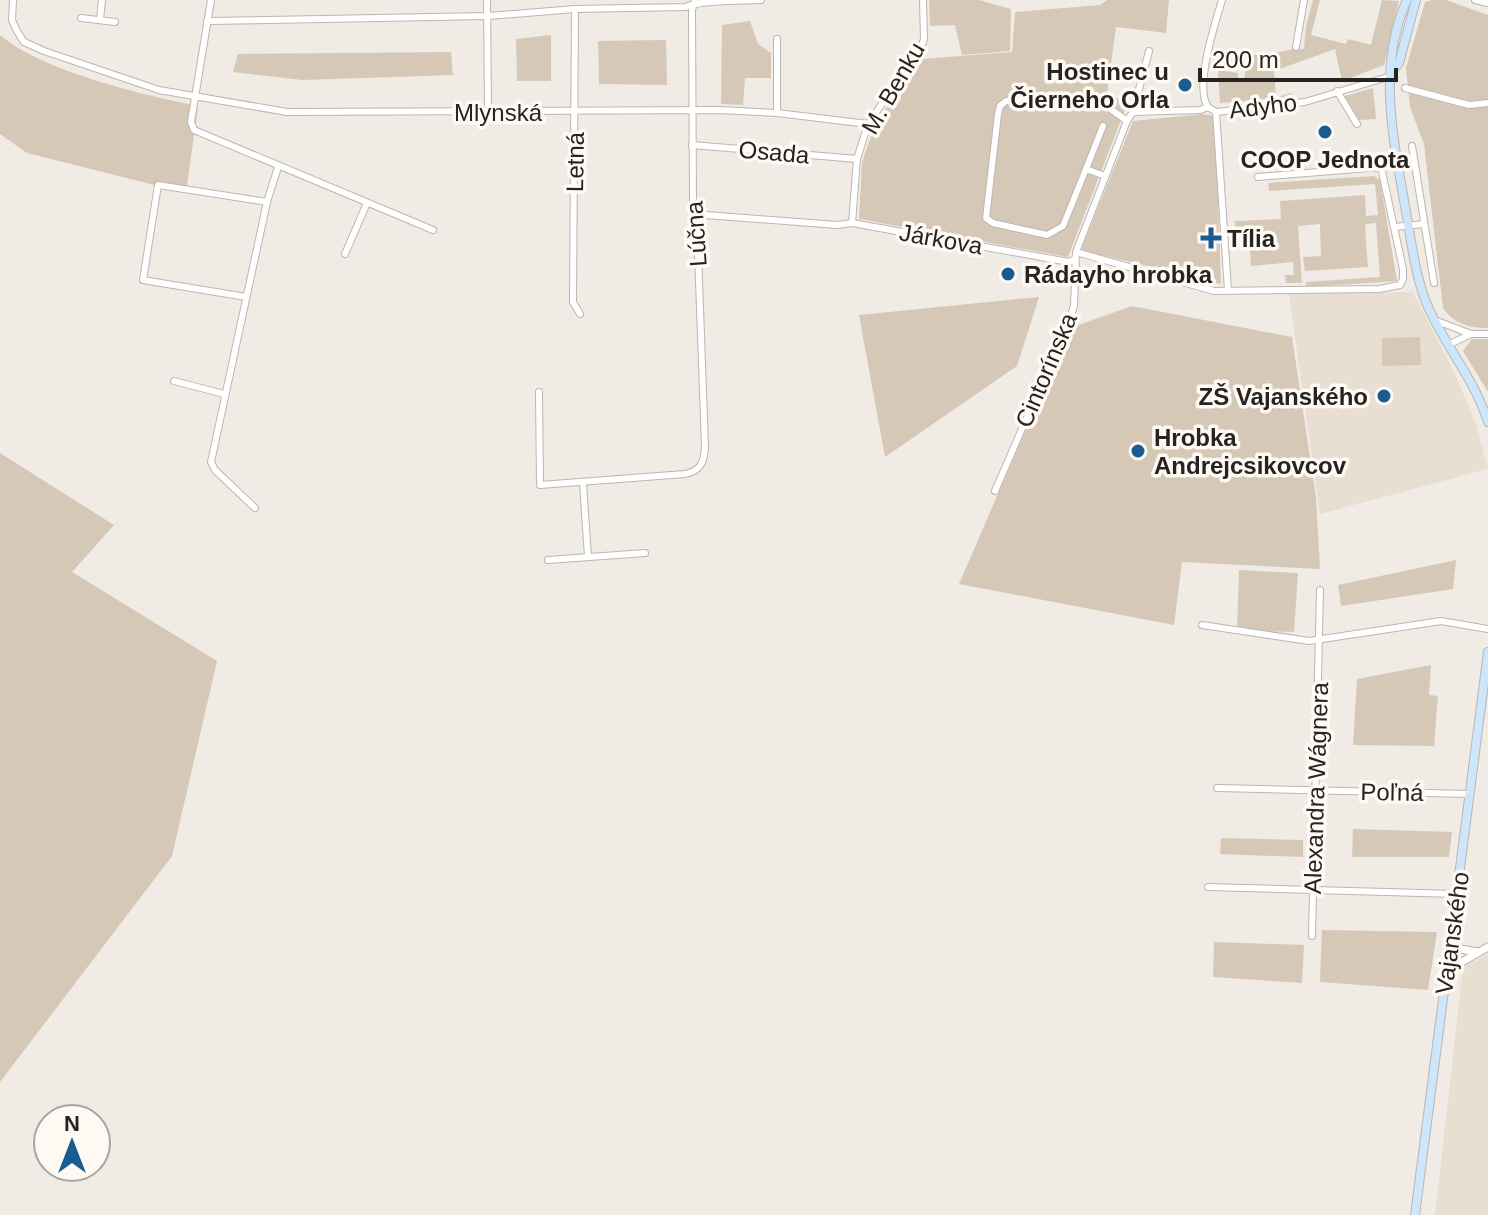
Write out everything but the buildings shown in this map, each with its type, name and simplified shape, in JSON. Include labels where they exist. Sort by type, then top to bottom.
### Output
[{"type":"main road","points":[[1407,0],[1397,36],[1389,109],[1416,271],[1427,304],[1474,385],[1488,422]]},
{"type":"main road","points":[[1391,74],[1399,63],[1416,0]]},
{"type":"main road","name":"Vajanského","points":[[1415,1215],[1488,652]]},
{"type":"street","name":"Mlynská","points":[[13,0],[12,20],[24,42],[130,81],[196,97],[287,112],[691,111],[777,113],[868,124]]},
{"type":"street","points":[[100,20],[102,0]]},
{"type":"street","points":[[211,0],[191,122],[194,130],[433,230]]},
{"type":"street","points":[[487,0],[488,112]]},
{"type":"street","points":[[207,21],[488,16],[575,9],[686,7],[696,1],[712,4],[761,0]]},
{"type":"street","name":"M. Benku","points":[[852,223],[857,159],[868,124],[921,48],[924,39],[923,0]]},
{"type":"street","points":[[1208,107],[1204,101],[1202,81],[1222,0]]},
{"type":"street","points":[[1296,47],[1304,0]]},
{"type":"street","points":[[1475,0],[1488,3]]},
{"type":"street","name":"Lúčna","points":[[583,483],[685,474],[699,468],[705,447],[691,111],[692,10],[696,1]]},
{"type":"street","name":"Letná","points":[[575,9],[573,302],[580,314]]},
{"type":"street","points":[[81,18],[115,22]]},
{"type":"street","points":[[777,39],[777,113]]},
{"type":"street","name":"Cintorínska","points":[[995,491],[1070,318],[1074,306],[1076,256],[1105,176],[1133,112],[1149,51]]},
{"type":"street","name":"Adyho","points":[[1133,112],[1200,110],[1208,107],[1216,112],[1305,102],[1391,74]]},
{"type":"street","points":[[1405,88],[1469,105],[1488,103]]},
{"type":"street","points":[[1337,91],[1357,124]]},
{"type":"street","points":[[1103,126],[1063,226],[1047,235],[993,223],[986,218],[998,114],[1000,106],[1006,101],[1093,96],[1127,121]]},
{"type":"street","points":[[1216,112],[1228,290]]},
{"type":"street","name":"Osada","points":[[692,145],[857,159]]},
{"type":"street","points":[[1412,146],[1434,283]]},
{"type":"street","points":[[255,508],[215,470],[211,462],[267,202],[278,167]]},
{"type":"street","points":[[1258,177],[1381,167],[1395,227],[1424,224]]},
{"type":"street","points":[[1086,169],[1105,176]]},
{"type":"street","points":[[246,297],[143,280],[158,185],[267,202]]},
{"type":"street","points":[[345,254],[367,203]]},
{"type":"street","name":"Járkova","points":[[696,216],[837,225],[852,223],[1069,262],[1076,256],[1214,291],[1379,289],[1400,285],[1403,269],[1395,227]]},
{"type":"street","points":[[1437,321],[1471,334],[1488,334]]},
{"type":"street","points":[[1450,344],[1471,334]]},
{"type":"street","points":[[174,381],[224,394]]},
{"type":"street","points":[[539,392],[540,485],[583,483],[588,557]]},
{"type":"street","points":[[548,560],[645,553]]},
{"type":"street","name":"Alexandra Wágnera","points":[[1312,936],[1320,590]]},
{"type":"street","points":[[1202,625],[1292,640],[1320,641],[1441,621],[1488,629]]},
{"type":"street","name":"Poľná","points":[[1217,788],[1470,794]]},
{"type":"street","points":[[1208,887],[1457,894]]},
{"type":"street","points":[[1451,939],[1460,949],[1478,952]]},
{"type":"street","points":[[1446,971],[1488,947]]},
{"type":"shaded area","points":[[929,0],[979,0],[1011,9],[1010,51],[962,55],[955,25],[930,26]]},
{"type":"shaded area","points":[[1107,0],[1169,0],[1166,33],[1116,27],[1107,95],[1128,102],[1068,257],[859,219],[862,162],[876,122],[923,59],[1012,52],[1015,12],[1100,5]]},
{"type":"shaded area","points":[[1313,0],[1320,0],[1311,35],[1346,44],[1348,39],[1371,45],[1382,0],[1399,1],[1384,65],[1342,81],[1335,49],[1274,71],[1276,97],[1292,93],[1293,97],[1220,103],[1218,70],[1238,73],[1238,78],[1244,79],[1248,54],[1264,55],[1304,49]]},
{"type":"shaded area","points":[[1446,0],[1488,15],[1488,328],[1462,324],[1443,308],[1424,144],[1410,107],[1406,68],[1425,2]]},
{"type":"shaded area","points":[[750,21],[758,44],[771,53],[771,78],[745,78],[743,105],[721,104],[722,25]]},
{"type":"shaded area","points":[[0,35],[41,60],[94,80],[198,106],[186,193],[27,153],[0,134]]},
{"type":"shaded area","points":[[551,35],[551,81],[517,81],[516,39]]},
{"type":"shaded area","points":[[666,40],[667,85],[599,84],[598,41]]},
{"type":"shaded area","points":[[451,52],[453,75],[302,80],[233,72],[238,54]]},
{"type":"shaded area","points":[[1373,88],[1376,119],[1359,120],[1345,96]]},
{"type":"shaded area","points":[[1203,114],[1215,116],[1221,284],[1081,250],[1133,121]]},
{"type":"shaded area","points":[[1374,176],[1380,180],[1397,281],[1306,287],[1306,282],[1380,277],[1376,223],[1366,224],[1365,228],[1368,267],[1305,271],[1303,257],[1321,256],[1320,224],[1298,226],[1302,283],[1286,283],[1285,275],[1294,275],[1293,262],[1251,266],[1249,233],[1236,234],[1235,221],[1281,219],[1280,201],[1365,195],[1366,216],[1378,215],[1375,184],[1269,191],[1268,183]]},
{"type":"shaded area","name":"ZŠ Vajanského","points":[[1413,292],[1475,421],[1488,469],[1320,514],[1289,294]]},
{"type":"shaded area","points":[[1039,297],[1017,366],[885,457],[859,315]]},
{"type":"shaded area","points":[[1132,306],[1292,337],[1316,498],[1320,569],[1182,562],[1174,625],[959,584],[1073,327]]},
{"type":"shaded area","points":[[1420,337],[1421,365],[1382,366],[1382,338]]},
{"type":"shaded area","points":[[1472,339],[1488,339],[1488,392],[1463,351]]},
{"type":"shaded area","points":[[0,453],[114,525],[72,572],[217,661],[172,856],[0,1082]]},
{"type":"shaded area","points":[[1456,560],[1453,589],[1341,606],[1338,585]]},
{"type":"shaded area","points":[[1239,570],[1298,573],[1294,632],[1237,630]]},
{"type":"shaded area","points":[[1431,665],[1429,695],[1438,696],[1434,746],[1353,745],[1357,679]]},
{"type":"shaded area","points":[[1353,829],[1452,832],[1449,857],[1352,857]]},
{"type":"shaded area","points":[[1221,838],[1303,840],[1303,857],[1220,854]]},
{"type":"shaded area","points":[[1322,930],[1437,932],[1428,990],[1320,982]]},
{"type":"shaded area","points":[[1214,942],[1304,945],[1302,983],[1213,977]]},
{"type":"shaded area","points":[[1488,954],[1488,1215],[1435,1215],[1463,967]]},
{"type":"place","name":"Hostinec u Čierneho Orla","points":[[1185,85]]},
{"type":"place","name":"COOP Jednota","points":[[1325,132]]},
{"type":"place","name":"Tília","points":[[1211,238]]},
{"type":"place","name":"Rádayho hrobka","points":[[1008,274]]},
{"type":"place","name":"ZŠ Vajanského","points":[[1384,396]]},
{"type":"place","name":"Hrobka Andrejcsikovcov","points":[[1138,451]]}]
